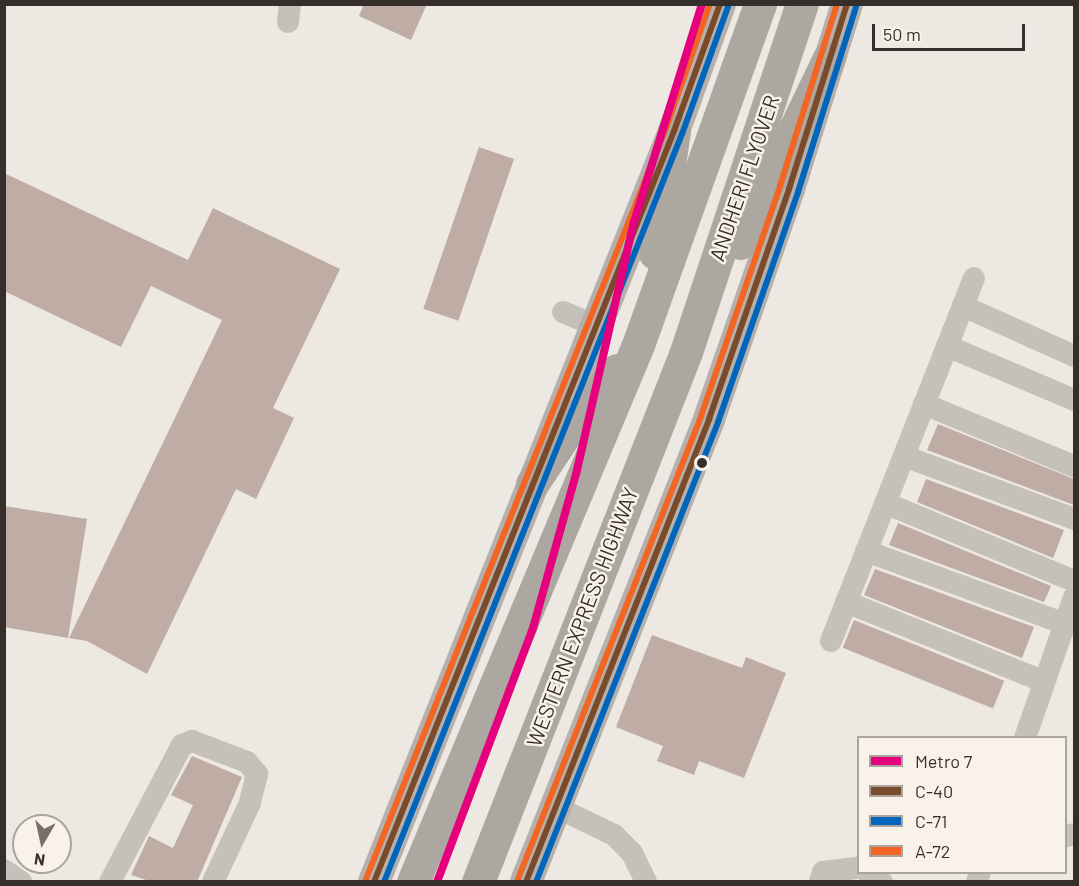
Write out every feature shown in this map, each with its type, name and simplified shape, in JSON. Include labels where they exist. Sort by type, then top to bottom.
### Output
[{"type":"highway","name":"ANDHERI FLYOVER","points":[[638,345],[760,4]]},
{"type":"highway","name":"ANDHERI FLYOVER","points":[[686,352],[802,4]]},
{"type":"highway","points":[[686,352],[829,58]]},
{"type":"highway","points":[[413,882],[638,345],[644,294],[659,236],[674,131]]},
{"type":"highway","points":[[532,484],[572,424],[638,345]]},
{"type":"highway","name":"WESTERN EXPRESS HIGHWAY","points":[[478,882],[686,352]]},
{"type":"street","points":[[374,882],[594,325],[674,131],[720,4]]},
{"type":"street","points":[[525,882],[709,419],[789,189],[847,4]]},
{"type":"street","points":[[831,641],[974,278]]},
{"type":"street","points":[[963,306],[1074,356]]},
{"type":"street","points":[[563,312],[594,325]]},
{"type":"street","points":[[947,346],[1074,400]]},
{"type":"street","points":[[924,404],[1074,466]]},
{"type":"street","points":[[903,456],[1074,519]]},
{"type":"street","points":[[885,503],[1074,581]]},
{"type":"street","points":[[866,551],[1065,624]]},
{"type":"street","points":[[1026,736],[1074,597]]},
{"type":"street","points":[[846,602],[1043,681]]},
{"type":"street","points":[[110,882],[182,745],[192,741],[247,762],[256,774],[250,803],[213,882]]},
{"type":"street","points":[[554,806],[614,835],[632,854],[646,882]]},
{"type":"street","points":[[820,882],[823,872],[857,868]]},
{"type":"street","points":[[4,870],[21,882]]},
{"type":"street","points":[[869,874],[882,882]]},
{"type":"building","points":[[364,4],[427,4],[411,40],[359,16]]},
{"type":"building","points":[[479,147],[514,159],[458,321],[423,309]]},
{"type":"building","points":[[4,173],[188,260],[213,208],[340,269],[273,408],[294,418],[256,499],[236,489],[147,674],[87,641],[69,638],[222,320],[151,286],[121,347],[4,291]]},
{"type":"building","points":[[938,424],[1074,479],[1074,505],[927,450]]},
{"type":"building","points":[[926,479],[1064,530],[1053,558],[917,502]]},
{"type":"building","points":[[4,506],[87,519],[68,638],[4,627]]},
{"type":"building","points":[[898,523],[1051,586],[1044,602],[889,545]]},
{"type":"building","points":[[875,569],[1034,627],[1022,658],[864,595]]},
{"type":"building","points":[[854,620],[1004,681],[993,709],[843,648]]},
{"type":"building","points":[[652,635],[742,668],[746,657],[786,673],[744,778],[699,761],[694,775],[657,761],[663,746],[616,727]]},
{"type":"building","points":[[192,756],[242,777],[197,882],[152,882],[131,875],[149,836],[173,848],[193,805],[171,795]]},
{"type":"metro line","name":"7","points":[[437,882],[533,628],[577,470],[634,222],[702,4]]},
{"type":"transit line","name":"A-72","points":[[366,879],[666,128],[710,4]]},
{"type":"transit line","name":"C-40","points":[[374,882],[674,131],[720,4]]},
{"type":"transit line","name":"A-72","points":[[518,879],[701,416],[780,186],[837,4]]},
{"type":"transit line","name":"C-40","points":[[526,882],[709,419],[789,189],[847,4]]},
{"type":"transit line","name":"C-71","points":[[384,882],[682,134],[728,7]]},
{"type":"transit line","name":"C-71","points":[[536,882],[718,422],[798,192],[856,7]]}]
